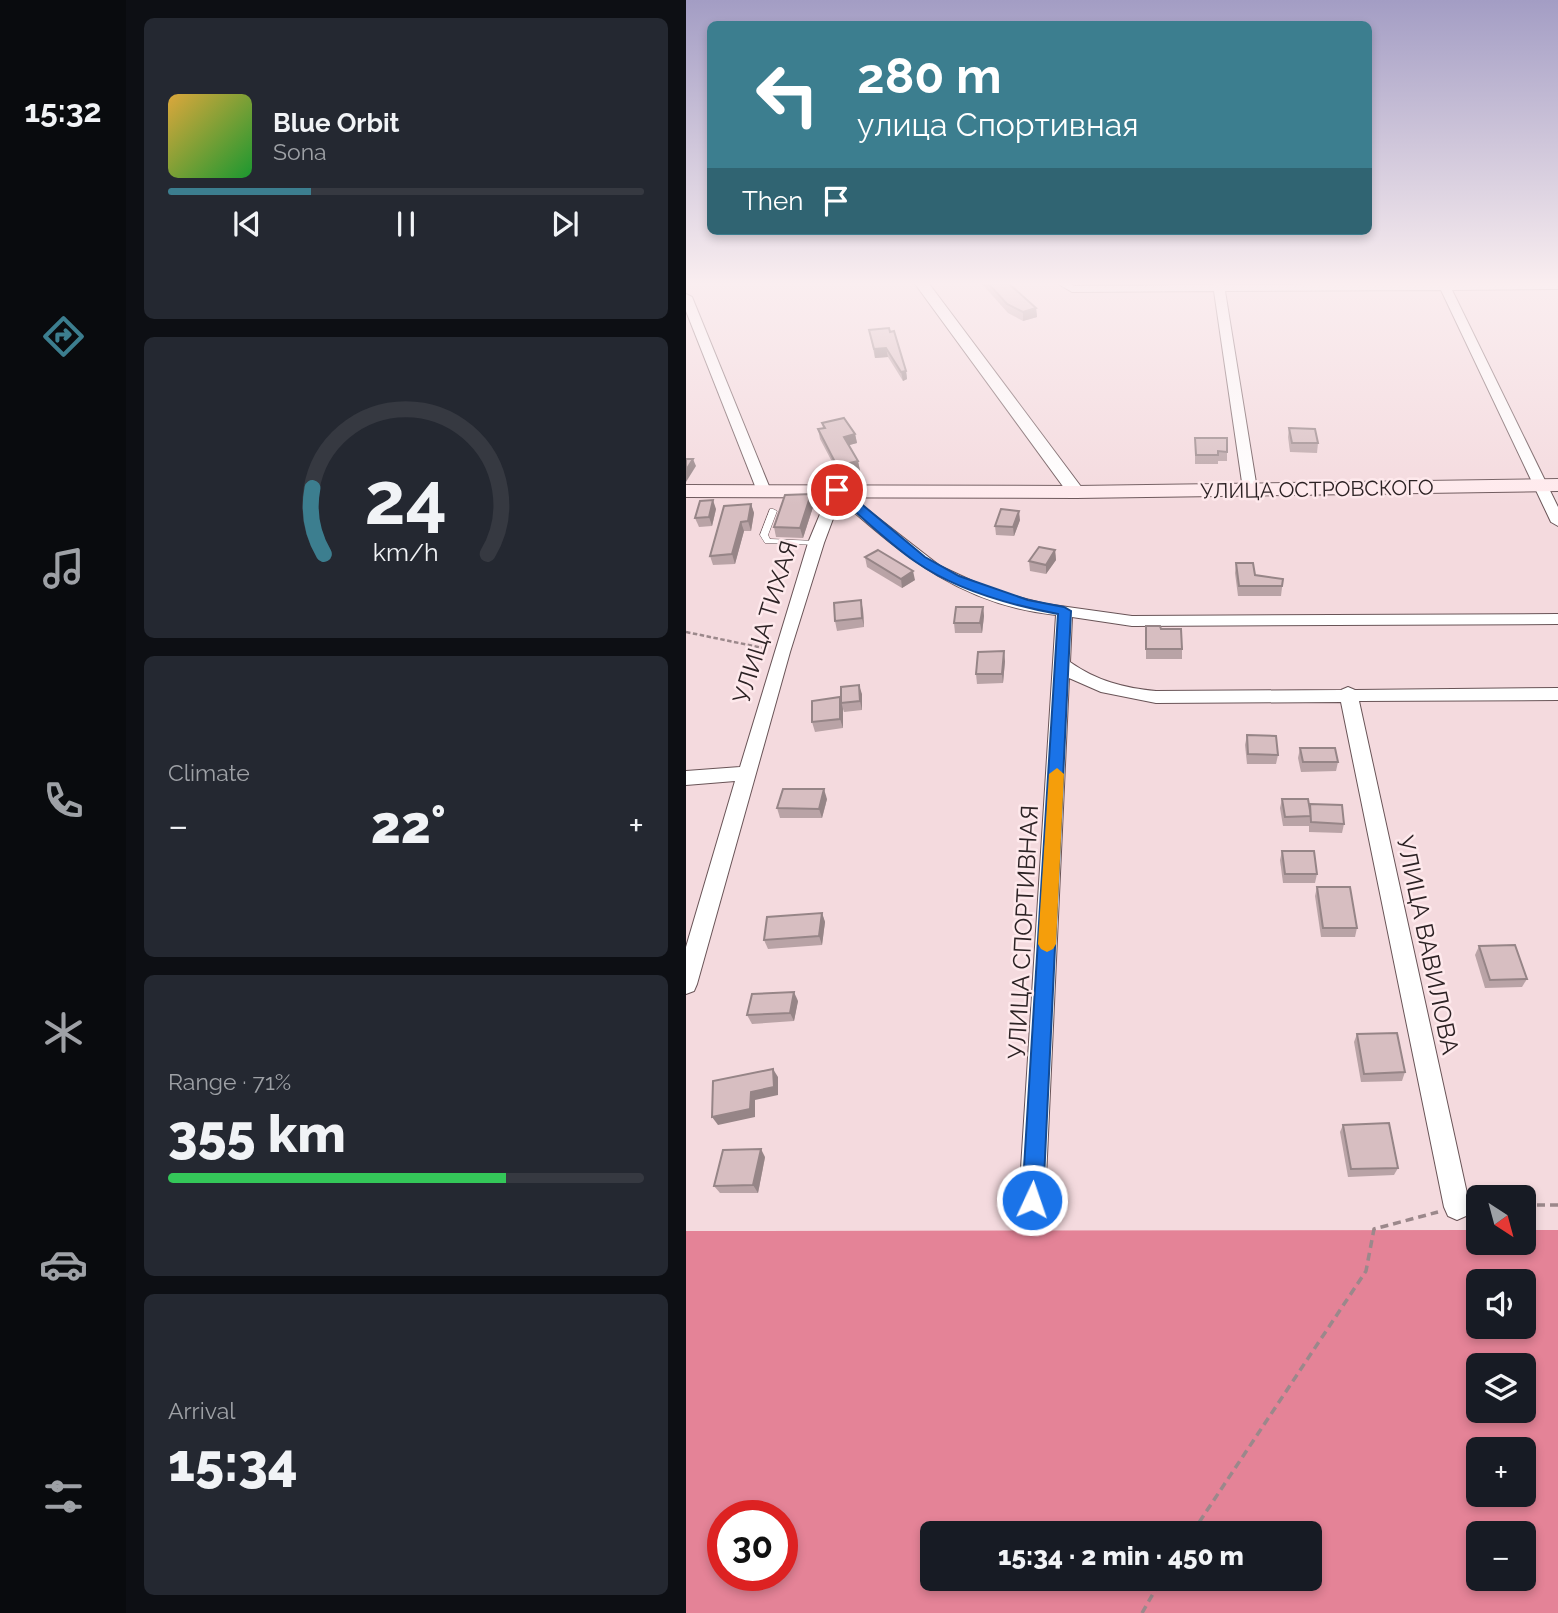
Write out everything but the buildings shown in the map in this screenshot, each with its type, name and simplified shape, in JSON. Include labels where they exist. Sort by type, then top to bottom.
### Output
[{"type":"main road","name":"УЛИЦА ОСТРОВСКОГО","points":[[686,491],[1076,492],[1550,485]]},
{"type":"street","points":[[710,356],[764,491]]},
{"type":"street","points":[[976,356],[1076,492]]},
{"type":"street","points":[[1229,356],[1250,489]]},
{"type":"street","points":[[1482,356],[1550,485],[1558,522]]},
{"type":"street","points":[[837,490],[921,560],[955,578],[1025,604],[1064,611],[1132,621],[1558,619]]},
{"type":"street","name":"УЛИЦА ТИХАЯ","points":[[688,972],[782,652],[816,543],[837,490]]},
{"type":"street","name":"УЛИЦА СПОРТИВНАЯ","points":[[1032,1200],[1064,611]]},
{"type":"street","points":[[1063,666],[1083,681],[1144,696],[1558,694]]},
{"type":"street","name":"УЛИЦА ВАВИЛОВА","points":[[1348,693],[1457,1207]]},
{"type":"street","points":[[686,778],[747,772]]},
{"type":"lane","points":[[773,511],[764,535],[768,541],[816,543]]},
{"type":"path","points":[[686,632],[782,652]]},
{"type":"path","points":[[1536,1205],[1558,1205]]},
{"type":"path","points":[[1200,1521],[1366,1271],[1374,1230],[1457,1207]]},
{"type":"path","points":[[1142,1613],[1154,1591]]},
{"type":"shaded area","points":[[1466,1230],[1466,1255],[1536,1255],[1536,1230],[1558,1230],[1558,1613],[686,1613],[686,1231]]},
{"type":"slow traffic","points":[[1047,944],[1057,774]]},
{"type":"route","points":[[837,490],[921,560],[989,593],[1025,604],[1064,611],[1032,1200]]}]
